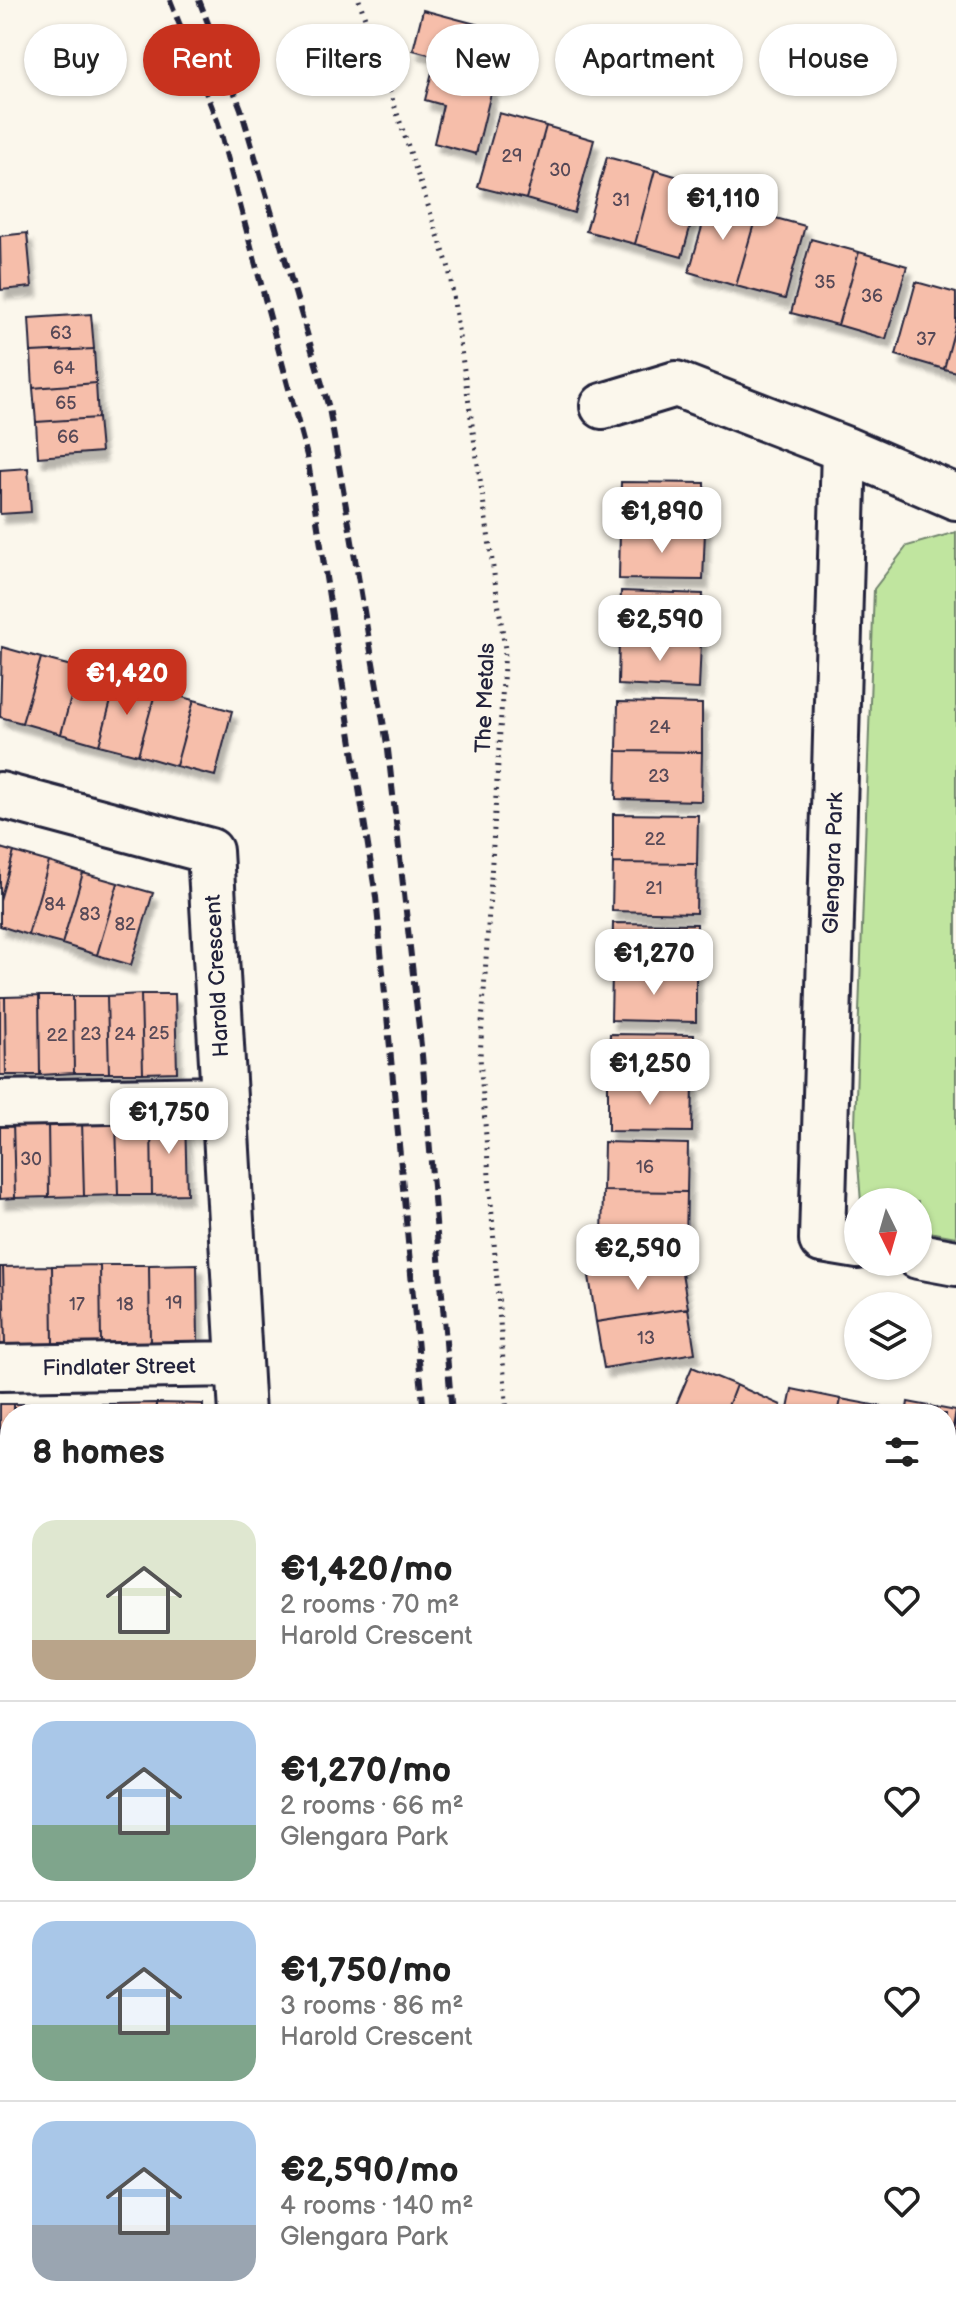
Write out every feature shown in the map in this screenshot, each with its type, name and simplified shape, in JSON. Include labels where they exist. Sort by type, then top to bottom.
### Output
[{"type":"street","points":[[603,406],[676,384],[844,449],[956,497]]},
{"type":"street","name":"Glengara Park","points":[[844,449],[822,1240],[844,1244]]},
{"type":"street","name":"Harold Crescent","points":[[0,795],[210,851],[221,1099],[241,1404]]},
{"type":"street","points":[[0,1103],[221,1099]]},
{"type":"street","points":[[932,1259],[956,1263]]},
{"type":"street","name":"Findlater Street","points":[[0,1368],[237,1364]]},
{"type":"path","name":"The Metals","points":[[359,0],[449,268],[505,649],[480,1057],[506,1404]]},
{"type":"green space","points":[[956,532],[956,1237],[932,1233],[932,1188],[860,1188],[855,1125],[874,589],[907,546]]},
{"type":"building","points":[[423,10],[476,24],[426,24],[426,53],[413,50]]},
{"type":"building","points":[[426,96],[490,96],[476,154],[434,143],[443,105],[425,100]]},
{"type":"building","points":[[499,113],[546,126],[526,199],[478,187]]},
{"type":"building","points":[[546,126],[594,140],[574,213],[526,199]]},
{"type":"building","points":[[607,157],[655,170],[635,244],[586,231]]},
{"type":"building","points":[[655,170],[702,184],[682,257],[635,244]]},
{"type":"building","points":[[710,199],[757,213],[736,286],[689,272]]},
{"type":"building","points":[[757,213],[805,226],[785,299],[736,286]]},
{"type":"building","points":[[27,233],[32,287],[1,290],[0,236]]},
{"type":"building","points":[[811,239],[859,252],[838,325],[791,313]]},
{"type":"building","points":[[859,252],[907,266],[886,339],[838,325]]},
{"type":"building","points":[[916,282],[956,293],[956,324],[944,369],[896,355]]},
{"type":"building","points":[[91,314],[94,349],[31,352],[29,318]]},
{"type":"building","points":[[956,324],[956,372],[944,369]]},
{"type":"building","points":[[94,349],[96,383],[33,388],[31,352]]},
{"type":"building","points":[[96,383],[98,418],[36,422],[33,388]]},
{"type":"building","points":[[98,418],[101,452],[38,457],[36,422]]},
{"type":"building","points":[[28,468],[31,512],[0,514],[0,470]]},
{"type":"building","points":[[621,482],[705,483],[705,531],[620,530]]},
{"type":"building","points":[[620,530],[705,531],[703,580],[619,579]]},
{"type":"building","points":[[621,591],[703,594],[701,641],[619,639]]},
{"type":"building","points":[[619,639],[701,641],[699,689],[618,685]]},
{"type":"building","points":[[2,647],[41,658],[22,723],[0,717]]},
{"type":"building","points":[[41,658],[79,668],[61,734],[22,723]]},
{"type":"building","points":[[79,668],[117,679],[99,745],[61,734]]},
{"type":"building","points":[[117,679],[156,690],[138,755],[99,745]]},
{"type":"building","points":[[156,690],[194,700],[176,766],[138,755]]},
{"type":"building","points":[[194,700],[232,711],[215,776],[176,766]]},
{"type":"building","points":[[618,702],[702,704],[702,752],[617,751]]},
{"type":"building","points":[[617,751],[702,752],[701,801],[616,799]]},
{"type":"building","points":[[613,814],[698,815],[697,864],[613,863]]},
{"type":"building","points":[[0,848],[14,852],[0,900]]},
{"type":"building","points":[[14,852],[49,862],[28,935],[0,926],[0,900]]},
{"type":"building","points":[[49,862],[83,873],[62,944],[28,935]]},
{"type":"building","points":[[613,863],[697,864],[696,913],[612,911]]},
{"type":"building","points":[[83,873],[118,883],[97,955],[62,944]]},
{"type":"building","points":[[118,883],[153,893],[131,965],[97,955]]},
{"type":"building","points":[[613,923],[697,924],[696,973],[612,972]]},
{"type":"building","points":[[612,972],[696,973],[696,1022],[611,1020]]},
{"type":"building","points":[[141,994],[143,1073],[109,1073],[107,996]]},
{"type":"building","points":[[141,994],[175,994],[177,1072],[143,1073]]},
{"type":"building","points":[[39,996],[73,996],[74,1073],[40,1075]]},
{"type":"building","points":[[39,996],[40,1075],[6,1075],[5,997]]},
{"type":"building","points":[[73,996],[107,996],[109,1073],[74,1073]]},
{"type":"building","points":[[0,997],[5,997],[6,1075],[0,1075]]},
{"type":"building","points":[[610,1034],[694,1035],[693,1083],[608,1082]]},
{"type":"building","points":[[608,1082],[693,1083],[692,1132],[608,1131]]},
{"type":"building","points":[[151,1118],[152,1195],[118,1195],[116,1120]]},
{"type":"building","points":[[151,1118],[185,1118],[187,1194],[152,1195]]},
{"type":"building","points":[[82,1120],[84,1196],[49,1197],[48,1121]]},
{"type":"building","points":[[82,1120],[116,1120],[118,1195],[84,1196]]},
{"type":"building","points":[[13,1121],[15,1198],[0,1199],[0,1122]]},
{"type":"building","points":[[13,1121],[48,1121],[49,1197],[15,1198]]},
{"type":"building","points":[[604,1142],[688,1144],[687,1192],[603,1191]]},
{"type":"building","points":[[603,1191],[687,1192],[686,1241],[602,1239]]},
{"type":"building","points":[[680,1261],[688,1308],[596,1322],[589,1276]]},
{"type":"building","points":[[197,1264],[198,1342],[150,1342],[149,1265]]},
{"type":"building","points":[[100,1265],[149,1265],[150,1342],[101,1343]]},
{"type":"building","points":[[100,1265],[101,1343],[53,1344],[52,1266]]},
{"type":"building","points":[[52,1266],[53,1344],[5,1344],[3,1267]]},
{"type":"building","points":[[0,1267],[3,1267],[5,1344],[0,1344]]},
{"type":"building","points":[[688,1308],[695,1353],[604,1368],[596,1322]]},
{"type":"building","points":[[692,1367],[736,1385],[729,1404],[676,1404]]},
{"type":"building","points":[[736,1385],[779,1404],[729,1404]]},
{"type":"building","points":[[792,1389],[841,1399],[840,1404],[789,1404]]},
{"type":"building","points":[[841,1399],[868,1404],[840,1404]]},
{"type":"railway","points":[[170,0],[218,123],[307,456],[376,897],[423,1404]]},
{"type":"railway","points":[[199,0],[241,109],[329,408],[388,750],[422,1055],[451,1404]]}]
